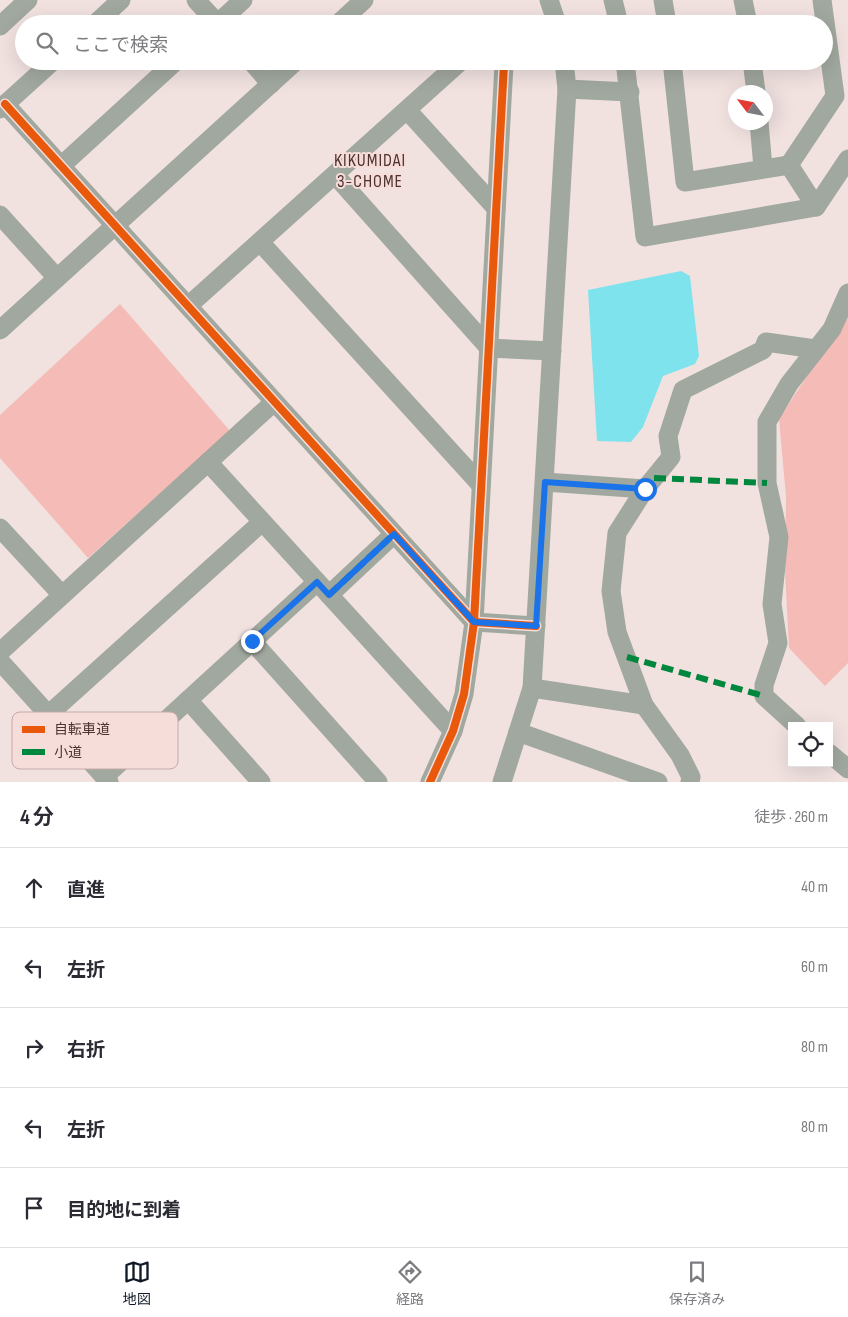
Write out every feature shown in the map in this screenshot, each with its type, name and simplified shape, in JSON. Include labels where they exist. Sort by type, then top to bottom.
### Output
[{"type":"street","points":[[0,26],[28,0]]},
{"type":"street","points":[[105,15],[121,0]]},
{"type":"street","points":[[196,0],[209,15]]},
{"type":"street","points":[[227,15],[243,0]]},
{"type":"street","points":[[348,15],[364,0]]},
{"type":"street","points":[[549,0],[554,15]]},
{"type":"street","points":[[613,0],[617,15]]},
{"type":"street","points":[[663,0],[666,15]]},
{"type":"street","points":[[743,0],[746,15]]},
{"type":"street","points":[[822,0],[824,15]]},
{"type":"street","points":[[43,70],[3,107],[61,166],[474,622],[536,626]]},
{"type":"street","points":[[61,166],[166,70]]},
{"type":"street","points":[[259,70],[271,84]]},
{"type":"street","points":[[0,330],[286,70]]},
{"type":"street","points":[[188,306],[451,70]]},
{"type":"street","points":[[430,782],[453,731],[464,694],[474,622],[504,70]]},
{"type":"street","points":[[502,782],[532,688],[567,89],[565,70]]},
{"type":"street","points":[[626,70],[645,237],[816,207],[848,159]]},
{"type":"street","points":[[673,70],[685,182],[789,165],[836,96],[832,70]]},
{"type":"street","points":[[753,70],[755,85]]},
{"type":"street","points":[[567,89],[630,92]]},
{"type":"street","points":[[407,110],[496,208]]},
{"type":"street","points":[[760,130],[763,168]]},
{"type":"street","points":[[789,165],[816,207]]},
{"type":"street","points":[[335,175],[489,348],[552,351]]},
{"type":"street","points":[[1,218],[57,278]]},
{"type":"street","points":[[260,242],[482,485]]},
{"type":"street","points":[[793,722],[764,696],[764,685],[778,643],[772,604],[779,537],[767,483],[767,422],[789,384],[815,348],[832,329],[848,293]]},
{"type":"street","points":[[690,782],[691,777],[680,755],[644,705],[617,632],[611,591],[616,533],[645,489],[671,457],[668,436],[683,390],[763,350],[766,342],[815,348]]},
{"type":"street","points":[[0,652],[274,402]]},
{"type":"street","points":[[208,462],[453,731]]},
{"type":"street","points":[[545,482],[645,489]]},
{"type":"street","points":[[51,712],[262,522]]},
{"type":"street","points":[[0,528],[62,595]]},
{"type":"street","points":[[176,712],[252,641],[394,534]]},
{"type":"street","points":[[252,641],[378,782]]},
{"type":"street","points":[[0,661],[45,712]]},
{"type":"street","points":[[532,688],[644,705]]},
{"type":"street","points":[[188,700],[261,782]]},
{"type":"street","points":[[518,732],[658,782]]},
{"type":"street","points":[[833,756],[848,769]]},
{"type":"street","points":[[97,769],[107,780],[118,769]]},
{"type":"shaded area","points":[[120,304],[230,431],[88,558],[0,458],[0,415]]},
{"type":"shaded area","points":[[848,313],[848,663],[825,686],[789,648],[785,572],[786,497],[779,419]]},
{"type":"water","points":[[681,271],[690,276],[699,356],[695,364],[663,376],[643,427],[631,442],[597,441],[588,290]]},
{"type":"marked path","points":[[654,478],[767,483]]},
{"type":"marked path","points":[[329,595],[394,534]]},
{"type":"marked path","points":[[627,657],[764,696]]},
{"type":"cycle path","points":[[430,782],[453,731],[464,694],[474,622],[504,70]]},
{"type":"cycle path","points":[[5,104],[474,622],[536,626]]},
{"type":"district","name":"KIKUMIDAI 3-CHOME","points":[[370,170]]},
{"type":"route","points":[[252,641],[317,582],[329,595],[394,534],[474,622],[536,626],[545,482],[645,489]]}]
